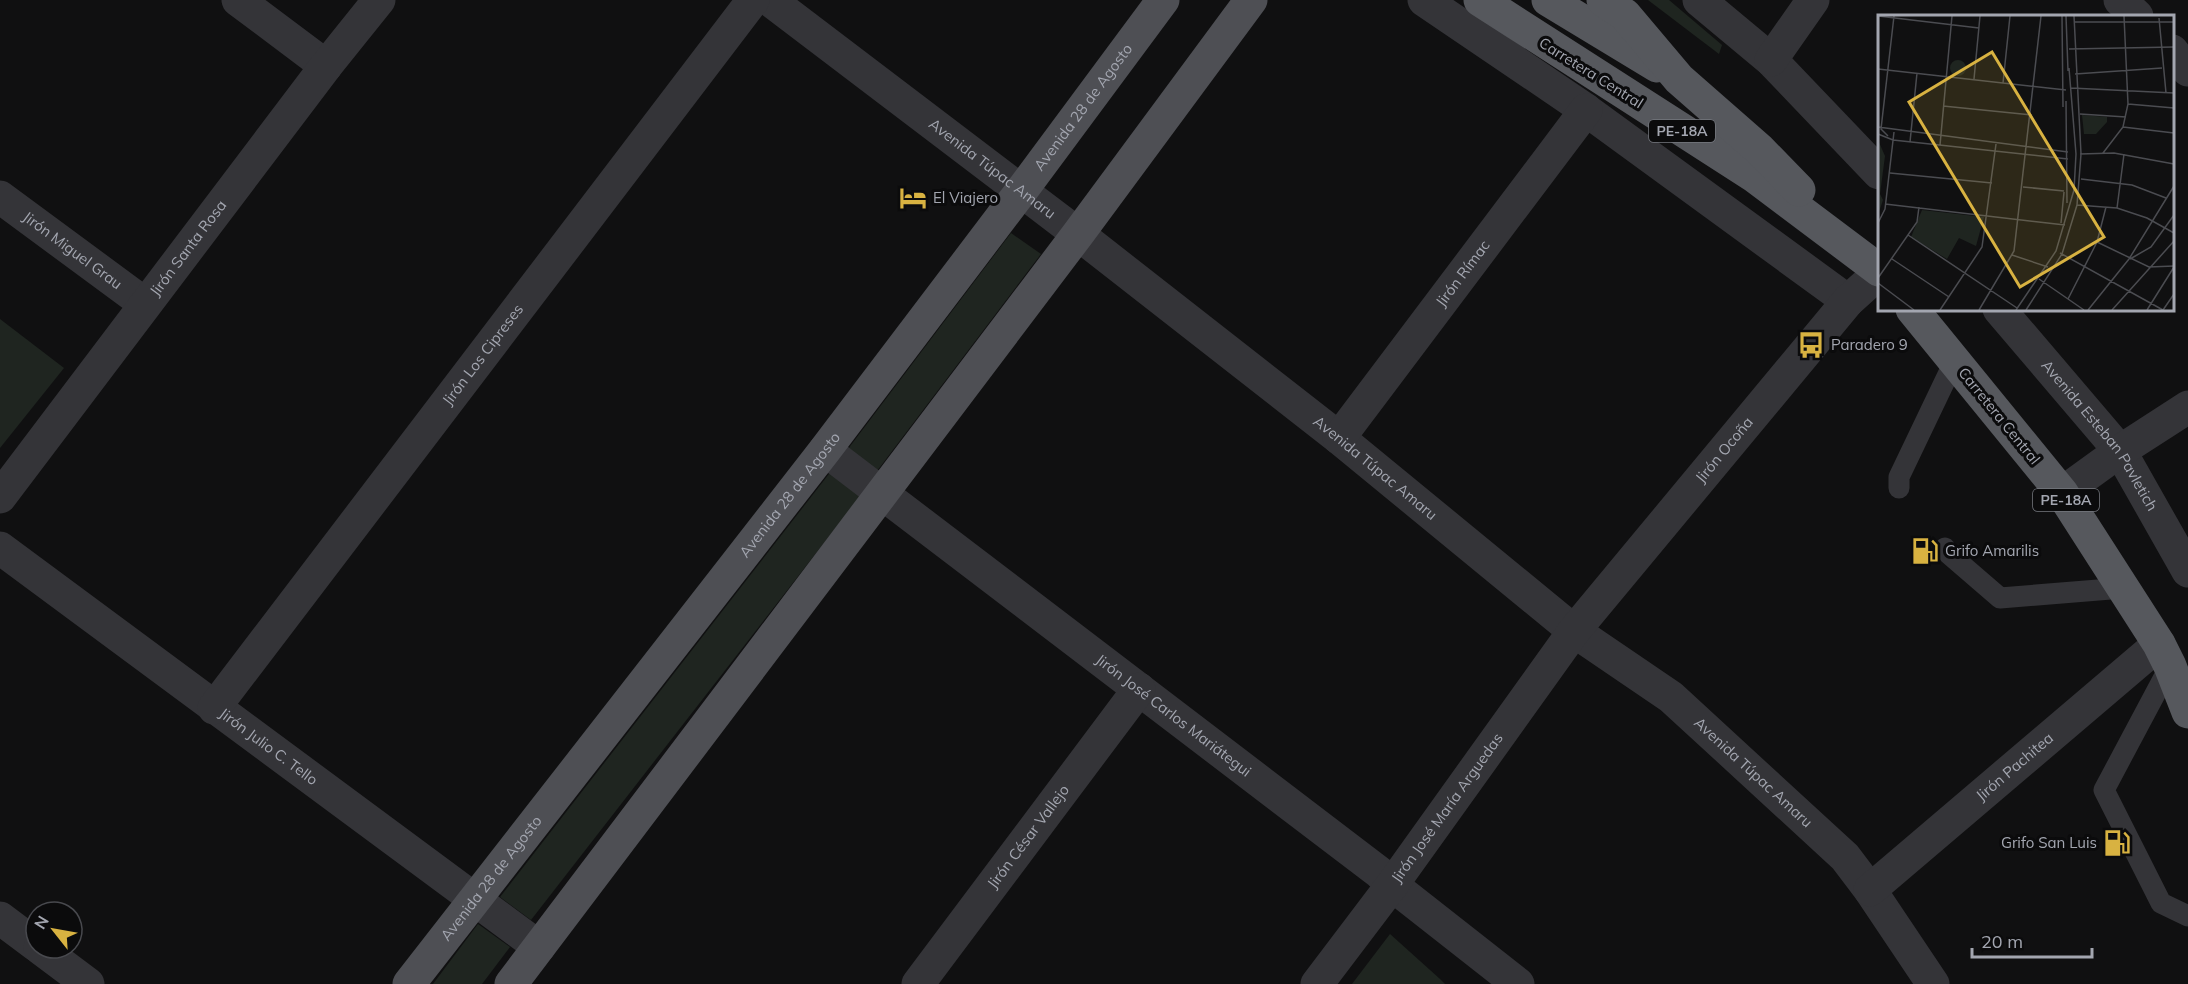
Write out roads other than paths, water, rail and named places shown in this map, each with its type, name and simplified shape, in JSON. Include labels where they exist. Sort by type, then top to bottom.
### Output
[{"type":"highway","name":"Carretera Central","points":[[1480,0],[1754,176],[1878,270]]},
{"type":"highway","points":[[1548,0],[1679,79]]},
{"type":"highway","name":"PE-18A","points":[[1603,0],[1625,15],[1679,79],[1760,150],[1878,270]]},
{"type":"highway","name":"Carretera Central","points":[[1913,310],[2062,493],[2164,655],[2188,712]]},
{"type":"main road","name":"Avenida 28 de Agosto","points":[[409,984],[825,450],[1022,190],[1162,0]]},
{"type":"main road","points":[[511,984],[1078,234],[1251,0]]},
{"type":"street","points":[[238,0],[326,66]]},
{"type":"street","name":"Jirón Santa Rosa","points":[[0,497],[326,66],[380,0]]},
{"type":"street","name":"Jirón Los Cipreses","points":[[214,708],[753,0]]},
{"type":"street","name":"Avenida Túpac Amaru","points":[[770,0],[1022,190],[1339,438],[1574,630],[1671,697],[1845,857],[1933,984]]},
{"type":"street","points":[[1424,0],[1586,110],[1848,301]]},
{"type":"street","points":[[1699,0],[1771,60],[1878,172]]},
{"type":"street","points":[[1771,60],[1813,0]]},
{"type":"street","points":[[2120,0],[2136,15]]},
{"type":"street","points":[[2173,52],[2188,70]]},
{"type":"street","name":"Jirón Rímac","points":[[1339,438],[1586,110]]},
{"type":"street","name":"Jirón Miguel Grau","points":[[0,197],[145,304]]},
{"type":"street","name":"Jirón Ocoña","points":[[1574,630],[1848,301],[1878,272]]},
{"type":"street","name":"Avenida Esteban Pavletich","points":[[2000,310],[2120,451],[2188,571]]},
{"type":"street","points":[[2062,493],[2120,451],[2188,407]]},
{"type":"street","name":"Jirón José Carlos Mariátegui","points":[[825,450],[1380,873],[1392,885],[1518,984]]},
{"type":"street","name":"Jirón Julio C. Tello","points":[[0,548],[539,947]]},
{"type":"street","name":"Jirón José María Arguedas","points":[[1317,984],[1392,885],[1574,630]]},
{"type":"street","name":"Jirón Pachitea","points":[[1870,890],[2164,655]]},
{"type":"street","name":"Jirón César Vallejo","points":[[918,984],[1139,689]]},
{"type":"street","points":[[0,918],[24,936]]},
{"type":"street","points":[[56,960],[88,984]]},
{"type":"lane","points":[[1899,488],[1899,477],[1954,362]]},
{"type":"lane","points":[[1945,548],[2000,598],[2123,588]]},
{"type":"lane","points":[[2164,655],[2104,790],[2161,903],[2188,916]]},
{"type":"place","name":"El Viajero","points":[[913,198]]},
{"type":"place","name":"Paradero 9","points":[[1811,345]]},
{"type":"place","name":"Grifo Amarilis","points":[[1925,551]]},
{"type":"place","name":"Grifo San Luis","points":[[2117,843]]}]
